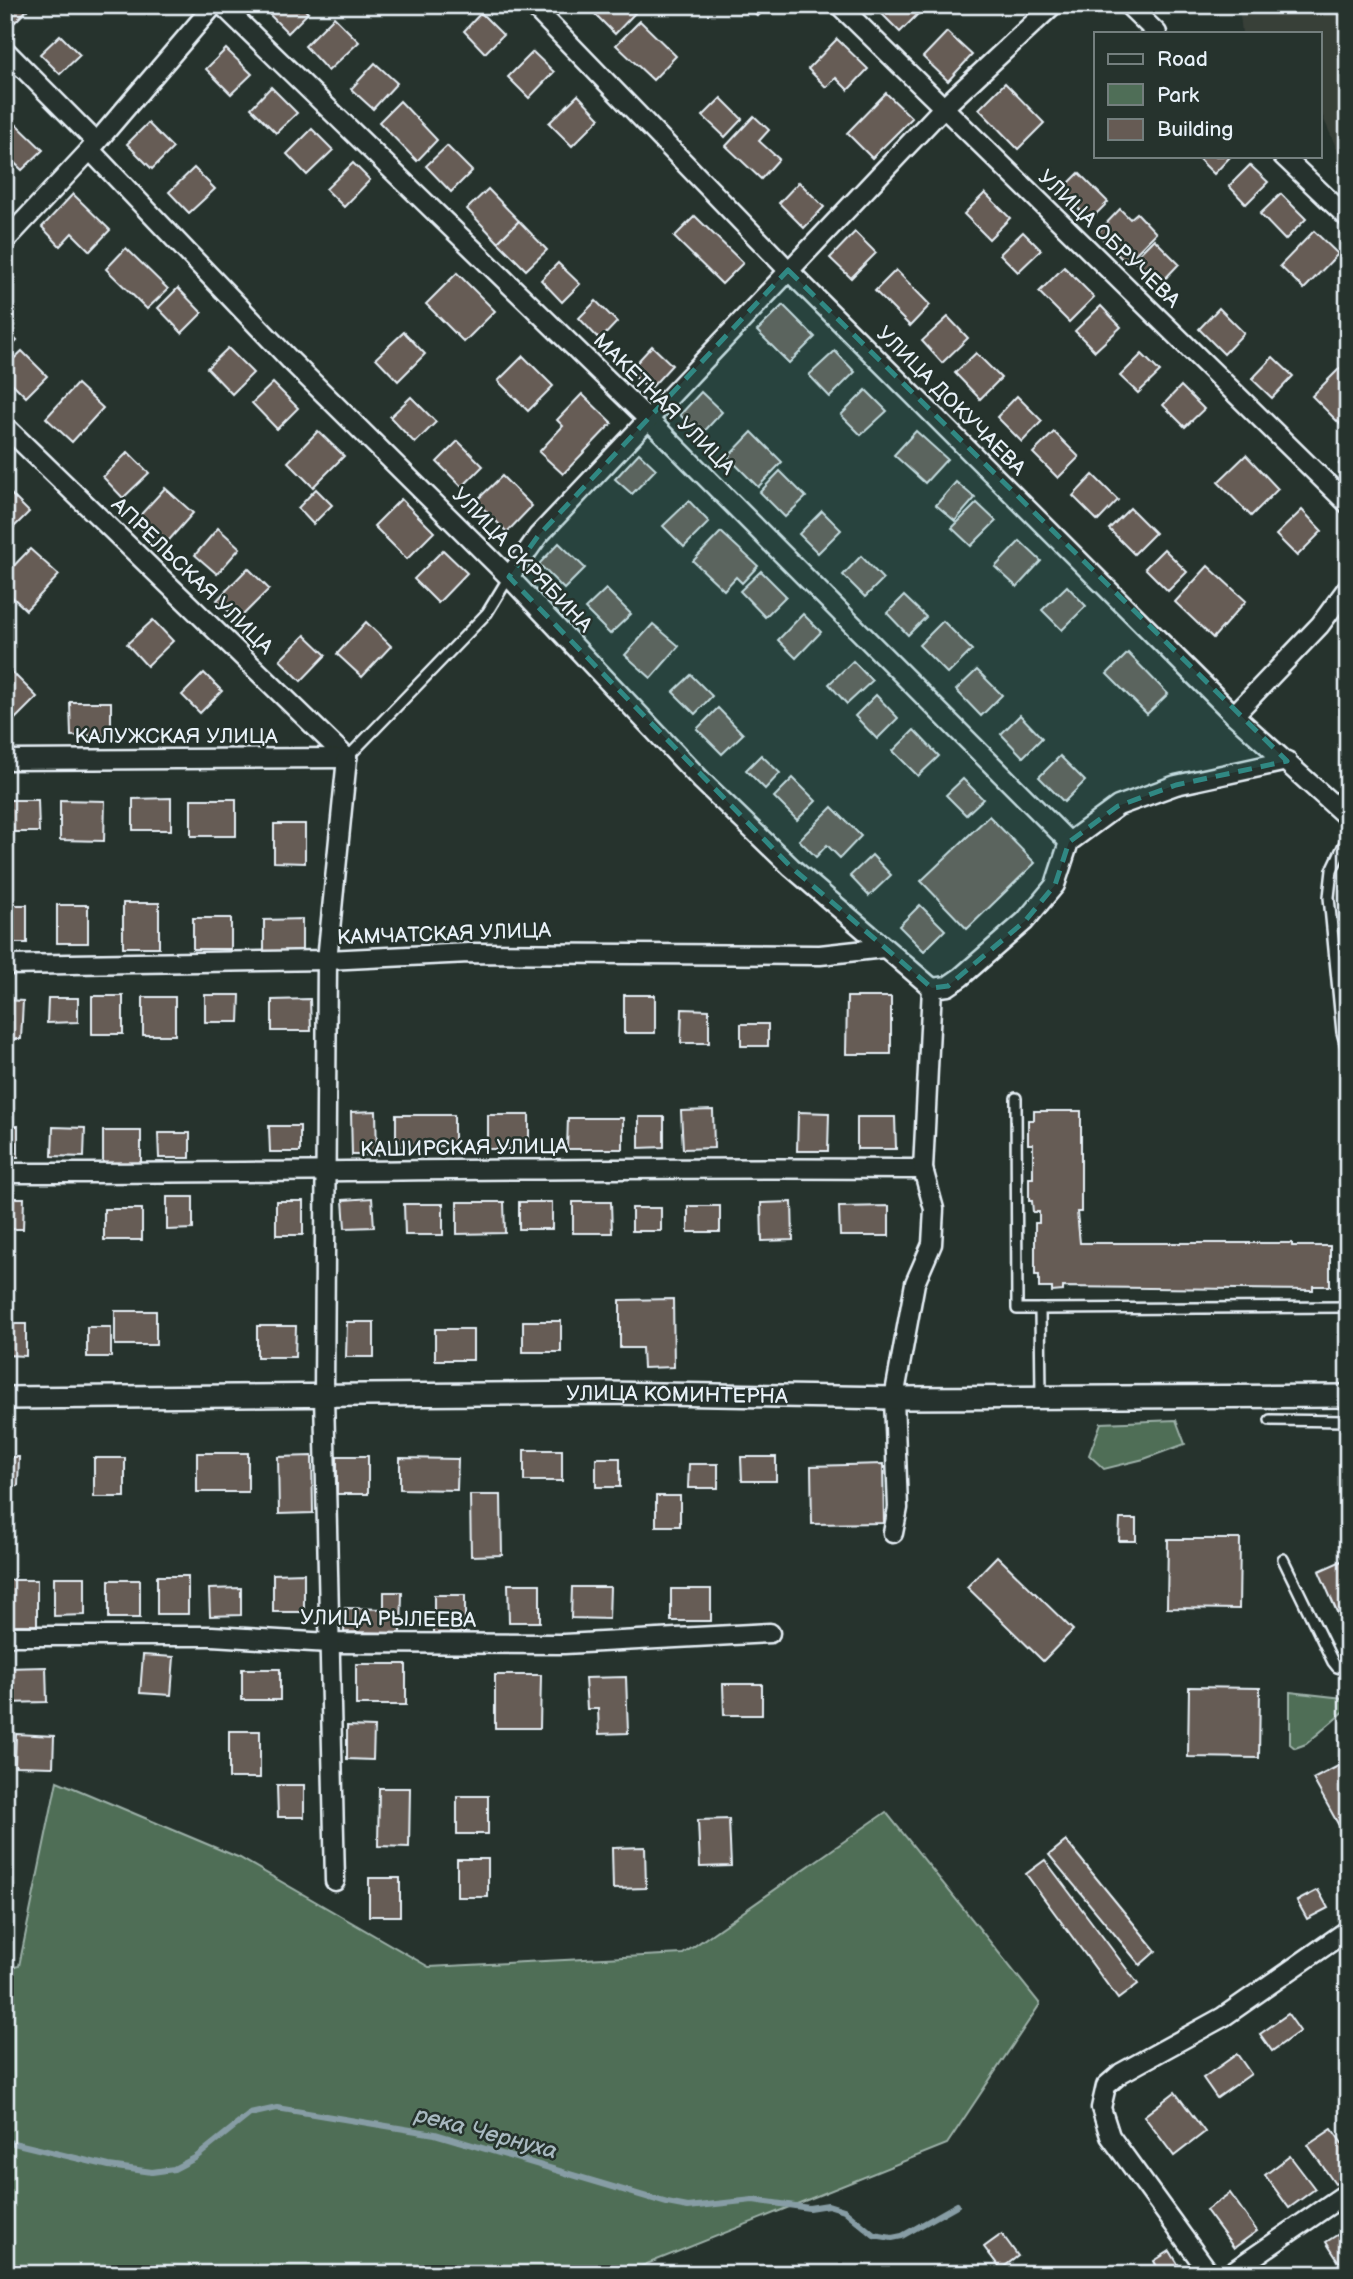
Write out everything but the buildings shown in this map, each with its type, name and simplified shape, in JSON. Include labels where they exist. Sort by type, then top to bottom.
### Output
[{"type":"street","points":[[5,241],[93,146],[214,5]]},
{"type":"street","name":"МАКЕТНАЯ УЛИЦА","points":[[222,5],[649,420],[1069,842]]},
{"type":"street","name":"УЛИЦА ДОКУЧАЕВА","points":[[532,5],[788,270],[1234,715],[1348,818]]},
{"type":"street","name":"УЛИЦА ОБРУЧЕВА","points":[[839,5],[1348,504]]},
{"type":"street","points":[[509,577],[538,536],[788,270],[943,108],[1053,5]]},
{"type":"street","points":[[1128,5],[1156,32]]},
{"type":"street","name":"УЛИЦА СКРЯБИНА","points":[[5,50],[289,359],[509,577],[702,781],[791,867],[933,988]]},
{"type":"street","points":[[1285,158],[1348,218]]},
{"type":"street","name":"АПРЕЛЬСКАЯ УЛИЦА","points":[[5,426],[347,758]]},
{"type":"street","points":[[1234,715],[1320,625],[1348,587]]},
{"type":"street","points":[[335,1881],[324,1395],[327,960],[347,758]]},
{"type":"street","name":"КАЛУЖСКАЯ УЛИЦА","points":[[5,760],[347,758]]},
{"type":"street","points":[[893,1533],[898,1508],[894,1398],[915,1283],[932,1244],[934,1209],[923,1169],[933,988],[948,986],[961,977],[1025,921],[1055,884],[1069,842],[1118,806],[1177,785],[1287,761]]},
{"type":"street","name":"КАМЧАТСКАЯ УЛИЦА","points":[[5,965],[327,960],[469,953],[820,955],[884,948]]},
{"type":"street","name":"КАШИРСКАЯ УЛИЦА","points":[[5,1173],[326,1173],[669,1167],[923,1169]]},
{"type":"street","name":"УЛИЦА КОМИНТЕРНА","points":[[5,1398],[606,1392],[894,1398],[1348,1396]]},
{"type":"street","name":"УЛИЦА РЫЛЕЕВА","points":[[5,1636],[212,1636],[328,1643],[564,1644],[770,1633]]},
{"type":"street","points":[[1210,2274],[1110,2136],[1101,2108],[1106,2086],[1121,2073],[1223,2017],[1348,1930]]},
{"type":"street","points":[[1229,2274],[1348,2192]]},
{"type":"lane","points":[[347,758],[487,613],[509,577]]},
{"type":"lane","points":[[1348,836],[1332,870],[1329,897],[1342,1032],[1348,1054]]},
{"type":"lane","points":[[1016,1098],[1017,1309],[1348,1307]]},
{"type":"lane","points":[[1347,1193],[1348,1300]]},
{"type":"lane","points":[[1040,1309],[1041,1398]]},
{"type":"lane","points":[[1270,1420],[1348,1421]]},
{"type":"lane","points":[[1283,1559],[1333,1662],[1337,1667],[1348,1670]]},
{"type":"highlighted area","points":[[788,270],[1287,761],[1176,785],[1118,806],[1069,842],[1055,885],[1025,921],[948,986],[932,988],[791,867],[509,577],[538,536]]},
{"type":"shaded area","points":[[1239,5],[1348,5],[1348,175],[1322,115],[1322,32],[1242,32]]},
{"type":"green space","points":[[1176,1420],[1185,1444],[1144,1459],[1104,1469],[1089,1455],[1101,1423]]},
{"type":"green space","points":[[1290,1692],[1343,1698],[1347,1709],[1306,1744],[1295,1748],[1290,1744]]},
{"type":"green space","points":[[57,1781],[240,1858],[429,1967],[683,1954],[886,1812],[1040,2004],[947,2144],[622,2274],[5,2274],[5,1969],[19,1966]]},
{"type":"waterway","name":"река Чернуха","points":[[5,2141],[109,2166],[152,2172],[174,2169],[195,2158],[250,2114],[277,2108],[435,2134],[688,2207],[753,2200],[809,2208],[828,2205],[844,2210],[874,2235],[892,2238],[902,2236],[957,2205]]}]
